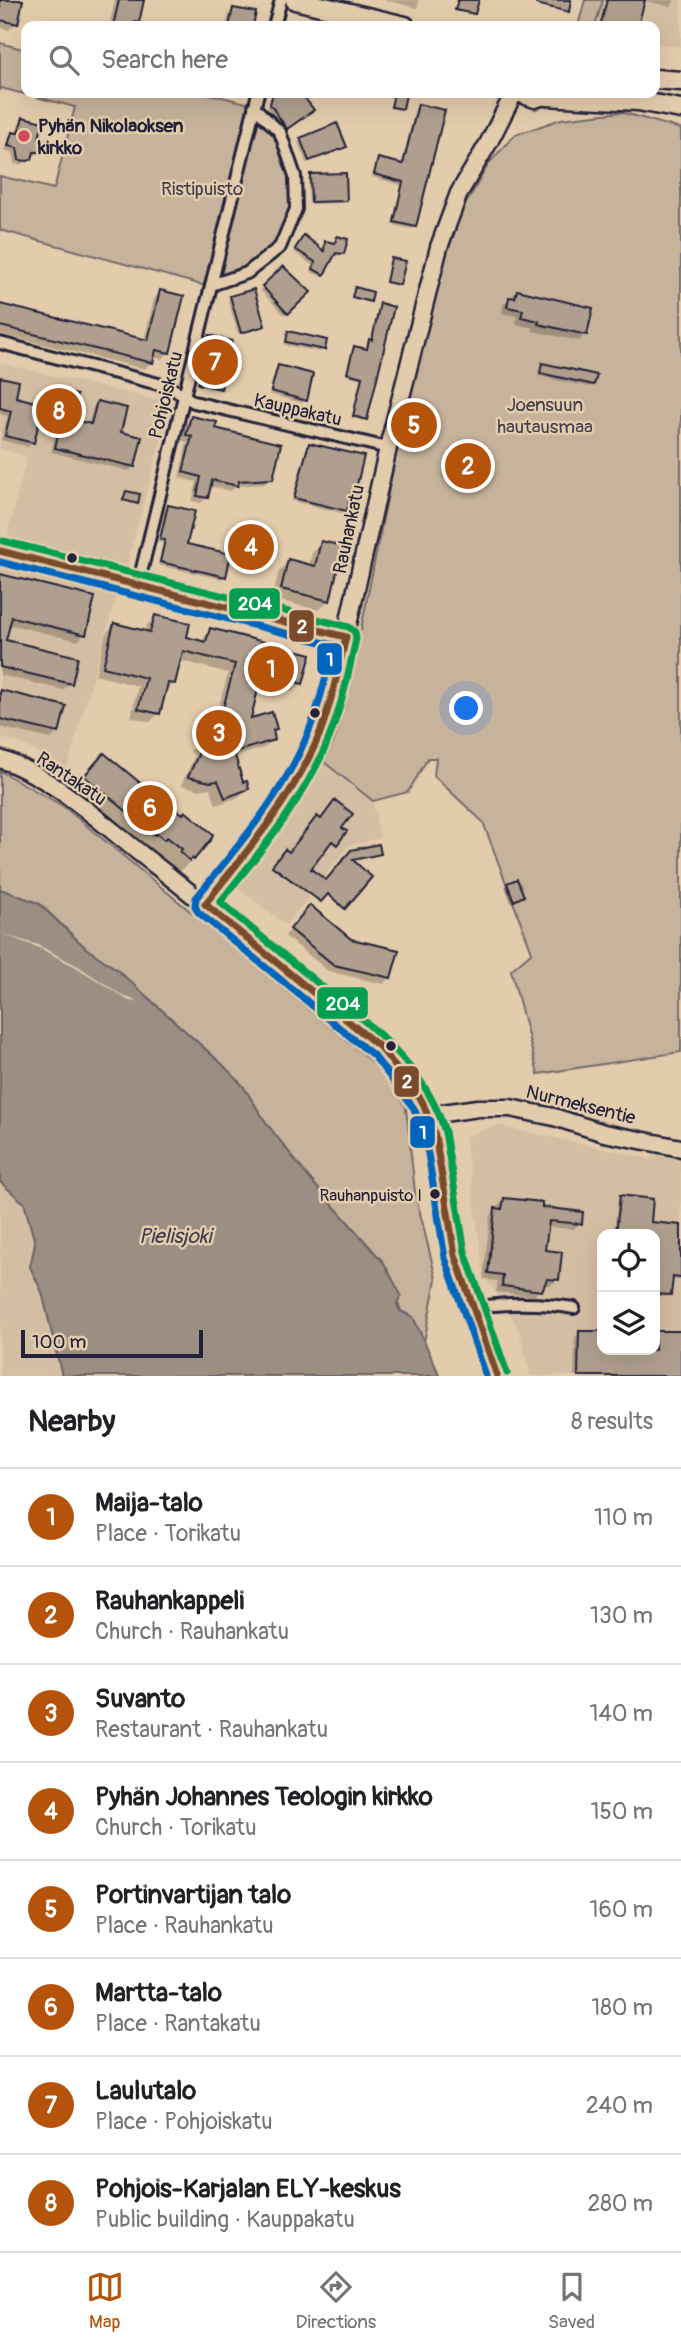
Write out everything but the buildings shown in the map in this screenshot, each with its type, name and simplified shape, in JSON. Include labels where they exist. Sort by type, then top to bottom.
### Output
[{"type":"main road","points":[[295,0],[384,21]]},
{"type":"main road","points":[[660,79],[681,81]]},
{"type":"main road","points":[[588,98],[638,101],[681,109]]},
{"type":"street","points":[[275,21],[281,0]]},
{"type":"street","name":"Pohjoiskatu","points":[[138,585],[257,98]]},
{"type":"street","name":"Rauhankatu","points":[[205,904],[291,788],[315,746],[330,704],[388,448],[439,247],[459,193],[511,98]]},
{"type":"street","name":"Rauhankatu","points":[[489,142],[520,107],[534,98]]},
{"type":"street","points":[[211,285],[247,273],[279,247],[296,209],[295,176],[280,132],[254,107]]},
{"type":"street","name":"Kauppakatu","points":[[0,343],[170,387],[194,402],[388,448]]},
{"type":"street","points":[[0,551],[346,637]]},
{"type":"street","name":"Rantakatu","points":[[0,759],[28,772],[69,797],[381,1048],[401,1071],[429,1115],[444,1182],[455,1255],[497,1376]]},
{"type":"street","name":"Nurmeksentie","points":[[429,1115],[478,1108],[510,1108],[554,1117],[604,1133],[681,1148]]},
{"type":"street","points":[[474,1308],[488,1305],[574,1308]]},
{"type":"shaded area","points":[[603,0],[681,0],[681,47],[660,45],[660,21],[597,21]]},
{"type":"shaded area","points":[[0,363],[171,403],[67,768],[24,745],[0,737],[0,549],[4,549],[27,456],[0,449]]},
{"type":"shaded area","points":[[324,762],[373,801],[380,838],[349,846],[286,925],[235,886]]},
{"type":"shaded area","points":[[497,1125],[651,1159],[681,1138],[681,1376],[531,1376],[518,1327],[484,1275],[465,1137]]},
{"type":"shaded area","points":[[0,1183],[24,1203],[35,1243],[30,1267],[42,1292],[62,1376],[0,1376]]},
{"type":"green space","points":[[585,0],[603,0],[597,21],[579,21]]},
{"type":"green space","name":"Ristipuisto","points":[[0,43],[21,49],[21,93],[1,88],[0,91]]},
{"type":"green space","name":"Ristipuisto","points":[[40,98],[226,98],[259,106],[300,175],[302,210],[283,248],[213,288],[0,230],[0,176],[54,189],[75,107]]},
{"type":"green space","name":"Joensuun hautausmaa","points":[[621,112],[681,129],[681,1052],[538,1074],[511,970],[532,952],[483,822],[434,776],[436,758],[428,758],[408,792],[373,801],[324,762],[346,704],[398,444],[446,239],[489,163],[515,135],[561,119]]},
{"type":"green space","points":[[0,771],[63,806],[370,1060],[388,1080],[406,1108],[415,1192],[436,1279],[424,1342],[413,1317],[401,1311],[384,1263],[309,1178],[267,1124],[243,1086],[115,968],[87,949],[39,903],[0,889]]},
{"type":"water","name":"Pielisjoki","points":[[0,889],[38,903],[87,949],[115,968],[243,1086],[267,1124],[309,1178],[384,1263],[401,1295],[397,1304],[400,1311],[413,1317],[440,1376],[62,1376],[42,1292],[30,1267],[35,1243],[24,1203],[0,1182]]},
{"type":"pier","points":[[0,933],[38,945],[78,966],[123,996],[139,1002],[129,1001],[76,967],[37,947]]},
{"type":"transit line","name":"204","points":[[3,541],[349,627],[355,632],[356,639],[347,681],[330,735],[315,769],[277,828],[220,902],[377,1032],[425,1087],[445,1132],[465,1252],[507,1373]]},
{"type":"transit line","name":"2","points":[[0,551],[346,637],[325,719],[304,767],[265,828],[205,904],[381,1048],[422,1101],[435,1135],[455,1255],[497,1376]]},
{"type":"transit line","name":"1","points":[[0,562],[333,645],[315,715],[296,760],[257,822],[196,898],[195,906],[198,912],[374,1056],[413,1107],[420,1122],[428,1154],[445,1258],[486,1376]]},
{"type":"place","name":"Pyhän Nikolaoksen kirkko","points":[[24,136]]},
{"type":"place","name":"Laulutalo","points":[[215,362]]},
{"type":"place","name":"Pohjois-Karjalan ELY-keskus","points":[[59,411]]},
{"type":"place","name":"Portinvartijan talo","points":[[414,425]]},
{"type":"place","name":"Rauhankappeli","points":[[468,466]]},
{"type":"place","name":"Pyhän Johannes Teologin kirkko","points":[[251,547]]},
{"type":"place","name":"Maija-talo","points":[[271,669]]},
{"type":"place","name":"Suvanto","points":[[219,733]]},
{"type":"place","name":"Martta-talo","points":[[150,808]]},
{"type":"place","name":"Rauhanpuisto I","points":[[435,1194]]}]
